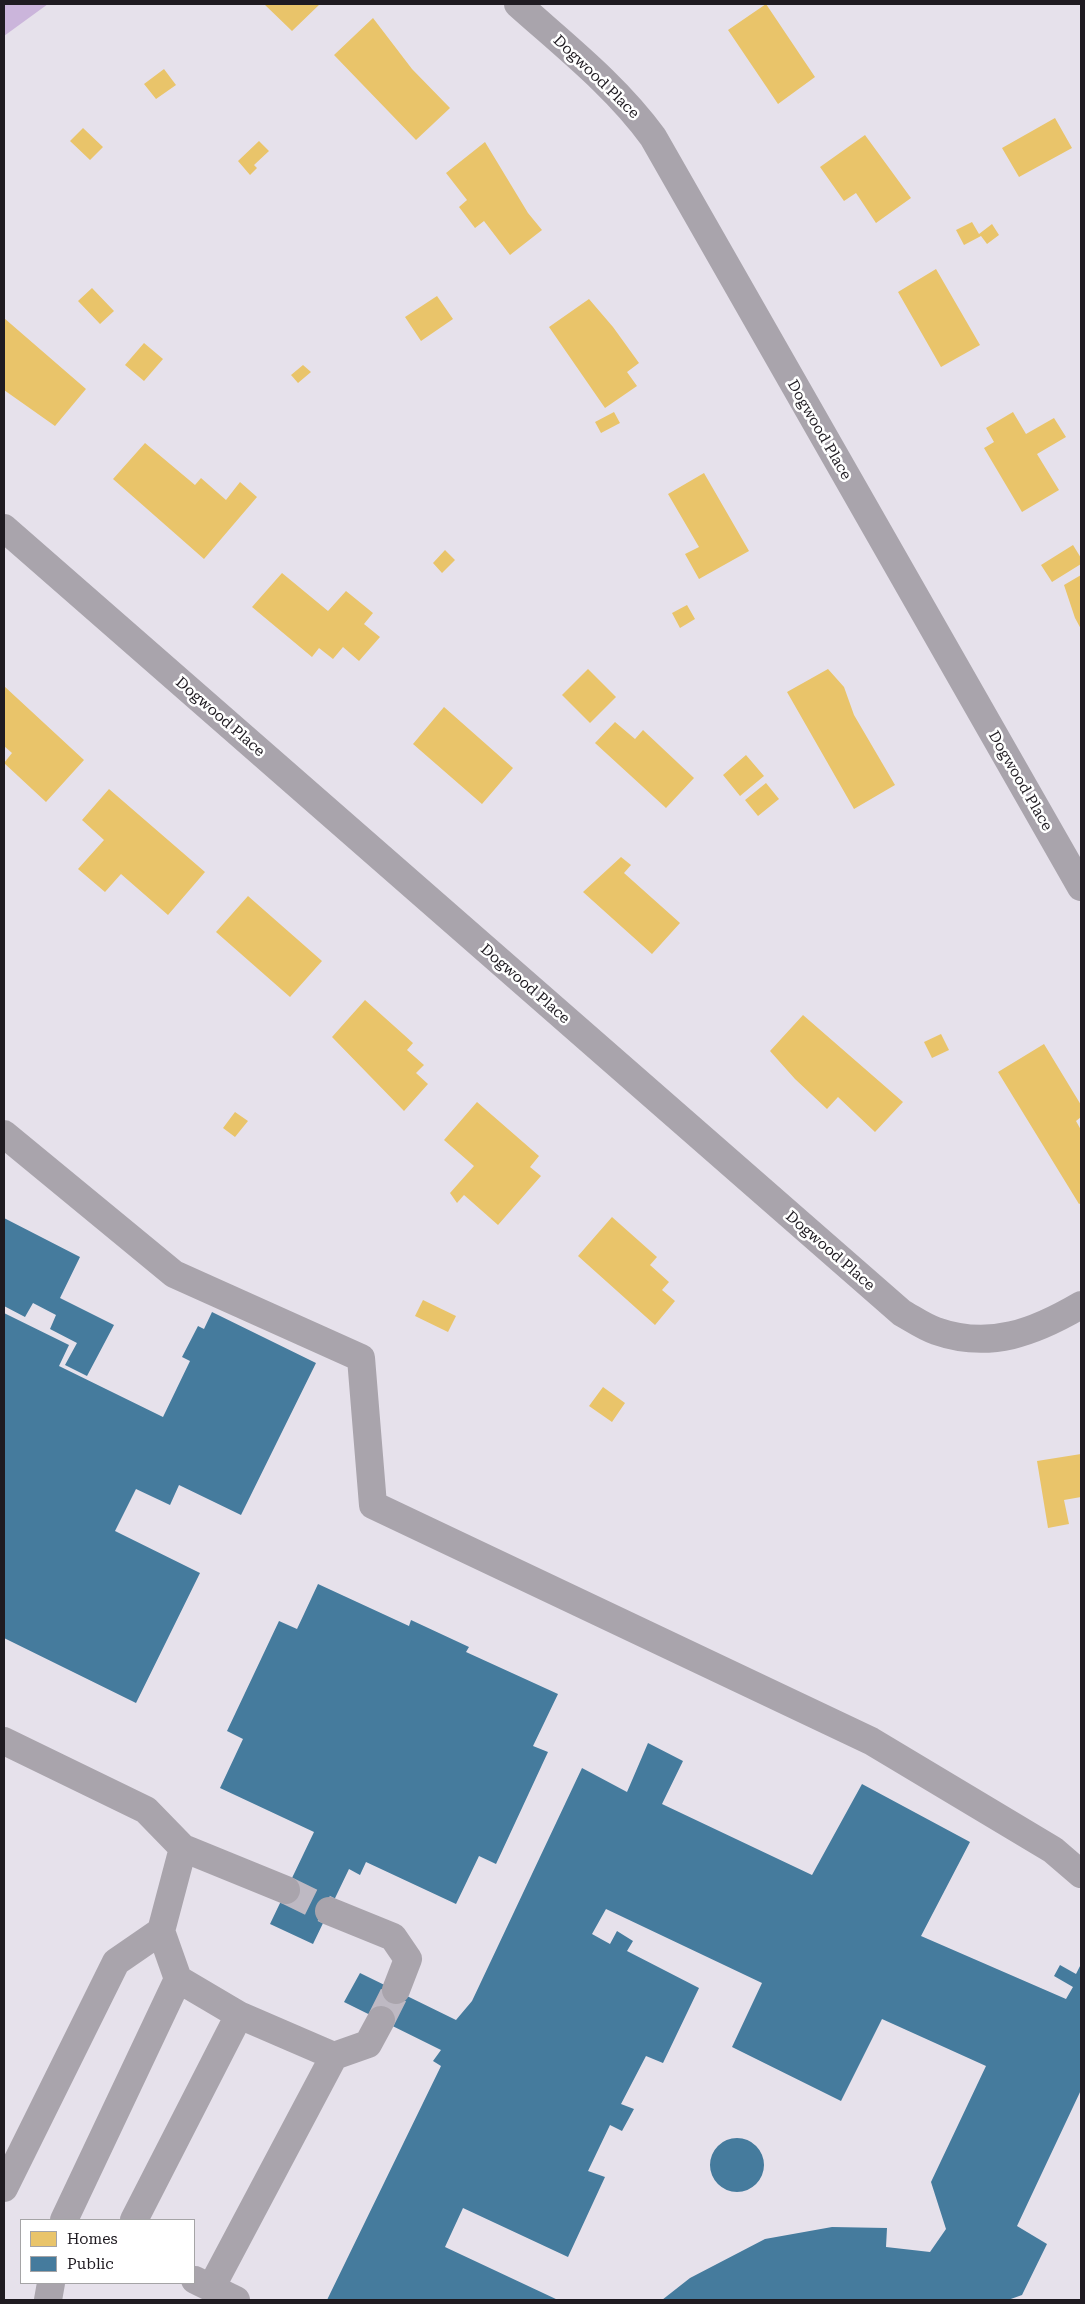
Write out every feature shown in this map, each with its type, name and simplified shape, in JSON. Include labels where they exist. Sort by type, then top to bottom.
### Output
[{"type":"street","name":"Dogwood Place","points":[[518,4],[599,77],[637,115],[653,137],[1081,886]]},
{"type":"street","name":"Dogwood Place","points":[[4,528],[902,1314],[936,1331],[973,1339],[1012,1337],[1048,1325],[1081,1305]]},
{"type":"street","points":[[4,1134],[174,1274],[361,1358],[373,1505],[872,1741],[1053,1850],[1081,1874]]},
{"type":"street","points":[[4,1741],[146,1810],[183,1848],[286,1890]]},
{"type":"street","points":[[183,1848],[161,1931],[178,1979],[238,2015],[334,2056]]},
{"type":"street","points":[[329,1911],[393,1937],[408,1959],[396,1990]]},
{"type":"street","points":[[4,2188],[116,1962],[161,1931]]},
{"type":"street","points":[[64,2219],[178,1979]]},
{"type":"street","points":[[135,2219],[238,2015]]},
{"type":"street","points":[[236,2300],[202,2284],[334,2056],[368,2044],[381,2020]]},
{"type":"street","points":[[48,2300],[51,2284]]},
{"type":"shaded area","points":[[4,4],[48,4],[4,36]]},
{"type":"building: Homes","points":[[264,4],[320,4],[292,31]]},
{"type":"building: Homes","points":[[766,4],[815,77],[778,104],[728,30]]},
{"type":"building: Homes","points":[[373,18],[412,69],[450,108],[416,140],[334,55]]},
{"type":"building: Homes","points":[[164,69],[176,85],[156,99],[144,84]]},
{"type":"building: Homes","points":[[1055,118],[1072,148],[1019,177],[1002,148]]},
{"type":"building: Homes","points":[[83,128],[103,147],[90,160],[70,141]]},
{"type":"building: Homes","points":[[865,135],[911,198],[876,223],[856,193],[844,201],[820,167]]},
{"type":"building: Homes","points":[[259,141],[269,151],[254,165],[257,168],[250,175],[238,161]]},
{"type":"building: Homes","points":[[485,142],[528,213],[542,230],[510,255],[484,221],[475,228],[459,207],[467,200],[446,173]]},
{"type":"building: Homes","points":[[972,222],[979,234],[992,224],[999,235],[987,244],[981,236],[964,245],[956,230]]},
{"type":"building: Homes","points":[[936,269],[980,345],[941,367],[898,292]]},
{"type":"building: Homes","points":[[92,288],[114,311],[100,324],[78,301]]},
{"type":"building: Homes","points":[[437,296],[453,319],[421,341],[405,317]]},
{"type":"building: Homes","points":[[589,299],[613,327],[639,363],[627,372],[637,386],[605,408],[549,327]]},
{"type":"building: Homes","points":[[4,318],[86,389],[55,426],[4,390]]},
{"type":"building: Homes","points":[[144,343],[163,359],[144,381],[125,365]]},
{"type":"building: Homes","points":[[303,365],[311,372],[298,383],[291,375]]},
{"type":"building: Homes","points":[[614,412],[620,423],[601,433],[595,422]]},
{"type":"building: Homes","points":[[1013,412],[1026,434],[1054,418],[1066,437],[1037,454],[1059,490],[1022,512],[984,448],[994,442],[986,428]]},
{"type":"building: Homes","points":[[145,443],[195,485],[201,478],[226,500],[240,482],[257,497],[204,559],[113,479]]},
{"type":"building: Homes","points":[[704,473],[749,551],[699,579],[685,554],[699,547],[668,494]]},
{"type":"building: Homes","points":[[1073,545],[1081,558],[1081,564],[1052,582],[1041,565]]},
{"type":"building: Homes","points":[[445,550],[455,560],[442,573],[433,563]]},
{"type":"building: Homes","points":[[282,573],[328,611],[346,591],[373,613],[364,624],[380,637],[359,661],[343,647],[333,659],[319,648],[312,657],[252,607]]},
{"type":"building: Homes","points":[[1081,575],[1081,629],[1075,618],[1064,585]]},
{"type":"building: Homes","points":[[687,605],[695,619],[680,628],[672,613]]},
{"type":"building: Homes","points":[[588,669],[616,697],[590,723],[562,695]]},
{"type":"building: Homes","points":[[828,669],[844,687],[854,715],[895,785],[854,809],[787,692]]},
{"type":"building: Homes","points":[[4,686],[84,760],[46,802],[4,763],[12,753],[4,746]]},
{"type":"building: Homes","points":[[444,707],[513,768],[482,804],[413,744]]},
{"type":"building: Homes","points":[[615,722],[635,739],[643,730],[694,778],[666,808],[595,743]]},
{"type":"building: Homes","points":[[746,755],[764,776],[740,796],[723,775]]},
{"type":"building: Homes","points":[[766,783],[779,799],[758,816],[745,800]]},
{"type":"building: Homes","points":[[109,789],[205,872],[168,915],[121,874],[105,892],[78,869],[104,840],[82,820]]},
{"type":"building: Homes","points":[[621,857],[631,865],[624,873],[680,923],[652,954],[583,892]]},
{"type":"building: Homes","points":[[248,896],[322,961],[290,997],[216,932]]},
{"type":"building: Homes","points":[[365,1000],[413,1043],[407,1050],[424,1065],[416,1073],[428,1084],[404,1111],[332,1037]]},
{"type":"building: Homes","points":[[803,1015],[903,1102],[875,1132],[838,1097],[827,1109],[795,1079],[770,1051]]},
{"type":"building: Homes","points":[[941,1034],[949,1050],[932,1058],[924,1042]]},
{"type":"building: Homes","points":[[1044,1044],[1081,1105],[1081,1117],[1076,1121],[1081,1130],[1081,1203],[1079,1204],[998,1072]]},
{"type":"building: Homes","points":[[477,1102],[539,1156],[530,1167],[541,1176],[498,1225],[464,1195],[457,1203],[450,1193],[474,1166],[444,1140]]},
{"type":"building: Homes","points":[[235,1112],[248,1121],[235,1137],[223,1128]]},
{"type":"building: Homes","points":[[612,1217],[657,1257],[650,1265],[669,1282],[662,1290],[675,1301],[655,1325],[578,1256]]},
{"type":"building: Homes","points":[[423,1300],[456,1316],[448,1332],[415,1316]]},
{"type":"building: Homes","points":[[603,1387],[625,1403],[612,1422],[589,1406]]},
{"type":"building: Homes","points":[[1081,1454],[1081,1497],[1064,1500],[1069,1524],[1048,1528],[1037,1461]]},
{"type":"building: Public","points":[[4,1218],[80,1257],[60,1298],[114,1325],[87,1376],[65,1365],[77,1343],[50,1329],[56,1315],[33,1303],[25,1317],[4,1306]]},
{"type":"building: Public","points":[[212,1312],[316,1363],[241,1515],[179,1485],[170,1505],[136,1489],[115,1531],[200,1573],[136,1703],[4,1638],[4,1313],[69,1345],[59,1366],[163,1417],[190,1361],[182,1357],[198,1326],[204,1329]]},
{"type":"building: Public","points":[[318,1584],[409,1626],[411,1620],[469,1647],[466,1652],[558,1694],[533,1746],[548,1752],[496,1864],[479,1856],[456,1904],[366,1862],[360,1875],[349,1869],[313,1944],[270,1924],[314,1832],[220,1788],[243,1739],[227,1731],[279,1621],[297,1629]]},
{"type":"building: Public","points":[[648,1743],[683,1761],[662,1804],[812,1875],[862,1784],[970,1842],[921,1936],[1066,1999],[1073,1987],[1054,1976],[1060,1965],[1076,1974],[1081,1964],[1081,2090],[1017,2226],[1047,2244],[1022,2295],[1008,2300],[662,2300],[690,2278],[765,2239],[832,2227],[887,2228],[886,2247],[930,2252],[946,2229],[931,2182],[986,2066],[882,2019],[841,2101],[732,2047],[762,1983],[606,1909],[592,1934],[610,1944],[617,1931],[633,1941],[627,1951],[699,1988],[663,2063],[646,2056],[621,2104],[634,2109],[622,2131],[610,2125],[588,2171],[605,2177],[568,2257],[463,2208],[445,2247],[558,2300],[327,2300],[441,2066],[433,2061],[441,2050],[344,2002],[360,1973],[456,2020],[472,2001],[582,1768],[627,1792]]},
{"type":"building: Public","points":[[737,2138],[747,2140],[756,2146],[762,2155],[764,2165],[762,2175],[756,2184],[747,2190],[737,2192],[727,2190],[718,2184],[712,2175],[710,2165],[712,2155],[718,2146],[727,2140]]},
{"type":"tunnel","points":[[286,1890],[329,1911]]},
{"type":"tunnel","points":[[381,2020],[396,1990]]}]
